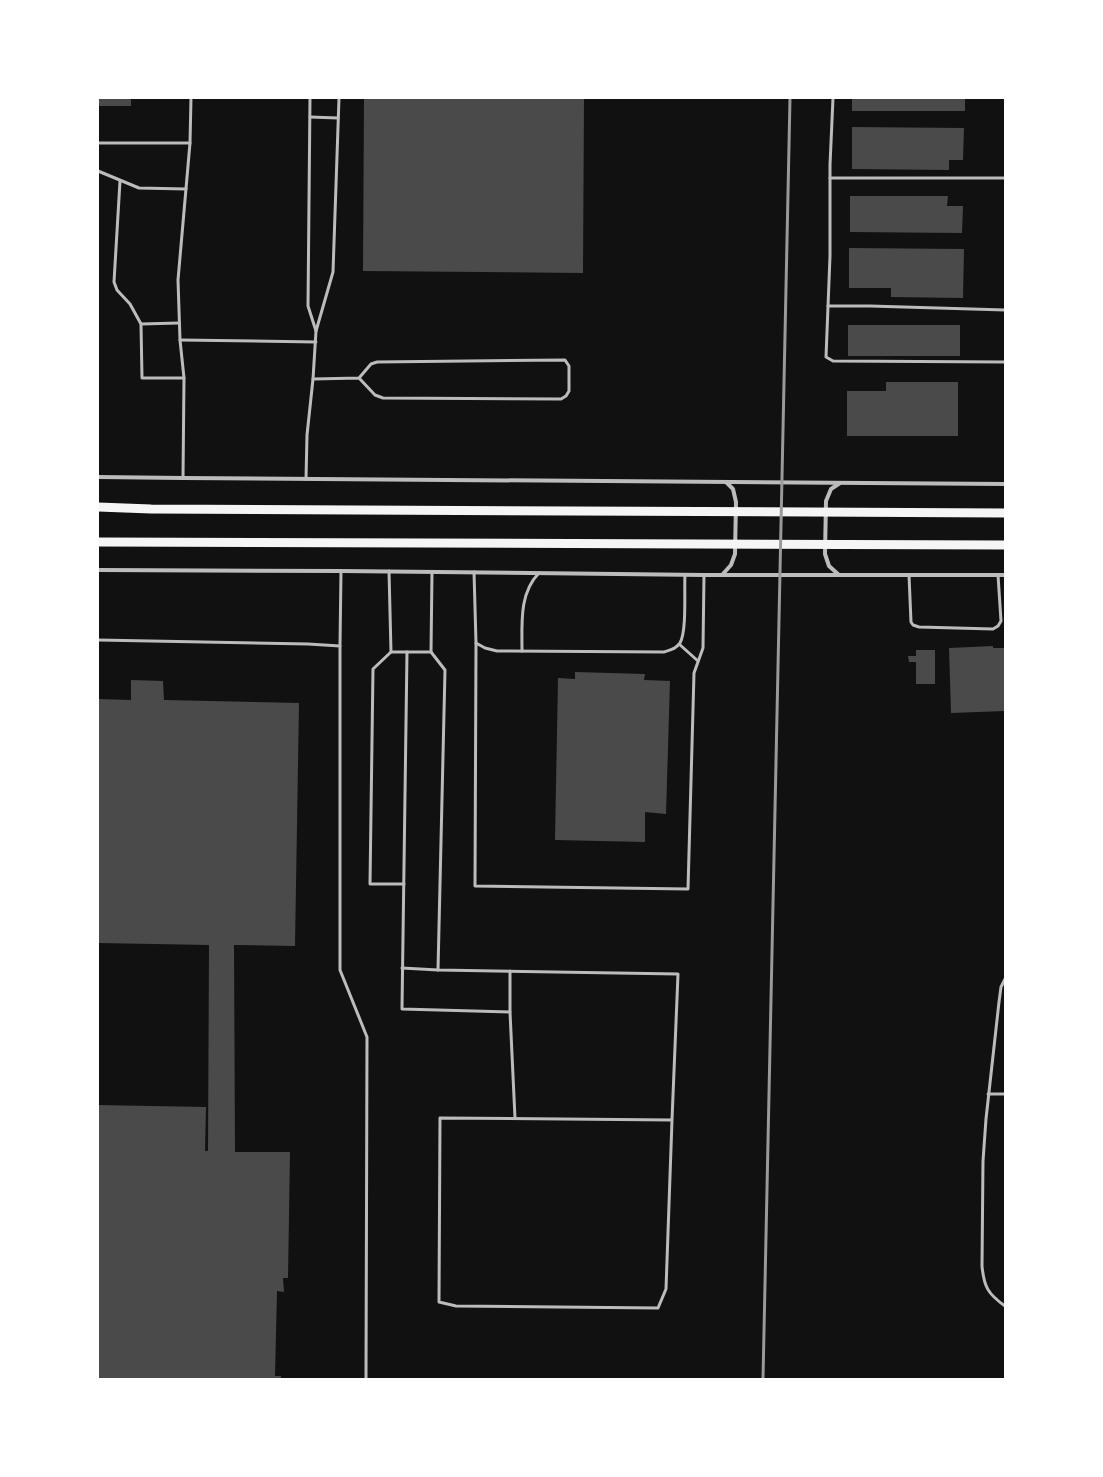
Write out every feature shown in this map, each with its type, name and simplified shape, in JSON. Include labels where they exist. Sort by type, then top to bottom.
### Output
[{"type":"main road","points":[[98,507],[151,509],[1005,514]]},
{"type":"main road","points":[[98,542],[1005,545]]},
{"type":"street","points":[[98,477],[1005,484]]},
{"type":"street","points":[[722,575],[731,565],[735,554],[736,502],[733,489],[726,482]]},
{"type":"street","points":[[839,575],[829,566],[825,554],[826,501],[832,489],[840,483]]},
{"type":"street","points":[[98,570],[389,571],[685,575],[1005,575]]},
{"type":"lane","points":[[183,478],[184,378],[180,340],[178,280],[190,143],[191,98]]},
{"type":"lane","points":[[310,98],[308,306],[316,332]]},
{"type":"lane","points":[[306,479],[306,435],[313,379],[316,332],[333,272],[339,98]]},
{"type":"lane","points":[[833,98],[830,178],[830,256],[826,357],[833,361],[1005,362]]},
{"type":"lane","points":[[310,117],[338,118]]},
{"type":"lane","points":[[98,143],[190,143]]},
{"type":"lane","points":[[98,171],[139,188],[186,189]]},
{"type":"lane","points":[[830,178],[1005,178]]},
{"type":"lane","points":[[120,181],[114,282],[117,290],[130,304],[141,324],[142,378],[184,378]]},
{"type":"lane","points":[[828,306],[1005,310]]},
{"type":"lane","points":[[141,324],[179,323]]},
{"type":"lane","points":[[180,340],[316,342]]},
{"type":"lane","points":[[313,379],[359,378],[375,395],[383,398],[561,399],[566,396],[569,391],[569,366],[565,360],[377,362],[370,364],[359,378]]},
{"type":"lane","points":[[341,571],[340,970],[368,1037],[366,1379]]},
{"type":"lane","points":[[389,571],[391,652]]},
{"type":"lane","points":[[432,572],[431,652],[445,670],[438,970]]},
{"type":"lane","points":[[474,572],[476,643],[475,886],[688,889],[694,673],[703,648],[704,575]]},
{"type":"lane","points":[[522,651],[522,620],[526,592],[532,581],[540,573]]},
{"type":"lane","points":[[476,643],[485,648],[497,651],[664,652],[679,644],[683,635],[685,575]]},
{"type":"lane","points":[[909,575],[911,622],[913,625],[919,627],[993,629],[998,626],[1001,621],[998,575]]},
{"type":"lane","points":[[98,640],[340,646]]},
{"type":"lane","points":[[679,644],[698,660]]},
{"type":"lane","points":[[404,884],[370,884],[373,669],[391,652],[431,652]]},
{"type":"lane","points":[[407,652],[402,1009],[510,1012]]},
{"type":"lane","points":[[402,968],[438,970],[678,974],[666,1289],[658,1308],[456,1306],[439,1302],[440,1118],[672,1120]]},
{"type":"lane","points":[[510,971],[510,1012],[515,1118]]},
{"type":"lane","points":[[1005,980],[1001,987],[988,1094],[983,1161],[982,1266],[988,1292],[1005,1306]]},
{"type":"lane","points":[[988,1094],[1005,1094]]},
{"type":"building","points":[[98,98],[131,98],[131,106],[98,106]]},
{"type":"building","points":[[364,98],[584,98],[583,273],[363,271]]},
{"type":"building","points":[[852,98],[965,98],[965,111],[852,111]]},
{"type":"building","points":[[852,127],[964,128],[963,160],[949,160],[949,170],[852,169]]},
{"type":"building","points":[[850,196],[948,196],[947,206],[963,206],[962,233],[850,232]]},
{"type":"building","points":[[849,248],[964,249],[963,298],[891,297],[891,288],[849,288]]},
{"type":"building","points":[[848,325],[960,325],[960,356],[848,356]]},
{"type":"building","points":[[886,382],[958,382],[958,436],[847,436],[847,391],[886,391]]},
{"type":"building","points":[[993,646],[993,648],[1005,648],[1005,711],[951,713],[949,648]]},
{"type":"building","points":[[916,650],[935,650],[935,684],[916,684],[916,662],[909,662],[908,656],[916,656]]},
{"type":"building","points":[[575,672],[645,674],[644,680],[670,681],[666,814],[645,812],[645,842],[555,840],[558,678],[575,679]]},
{"type":"building","points":[[131,680],[163,681],[164,700],[299,703],[295,946],[234,945],[235,1152],[290,1152],[288,1278],[283,1278],[284,1292],[277,1291],[275,1376],[281,1376],[281,1379],[98,1379],[98,1105],[206,1107],[205,1151],[208,1151],[209,945],[98,943],[98,699],[131,700]]},
{"type":"railway","points":[[763,1379],[790,98]]}]
